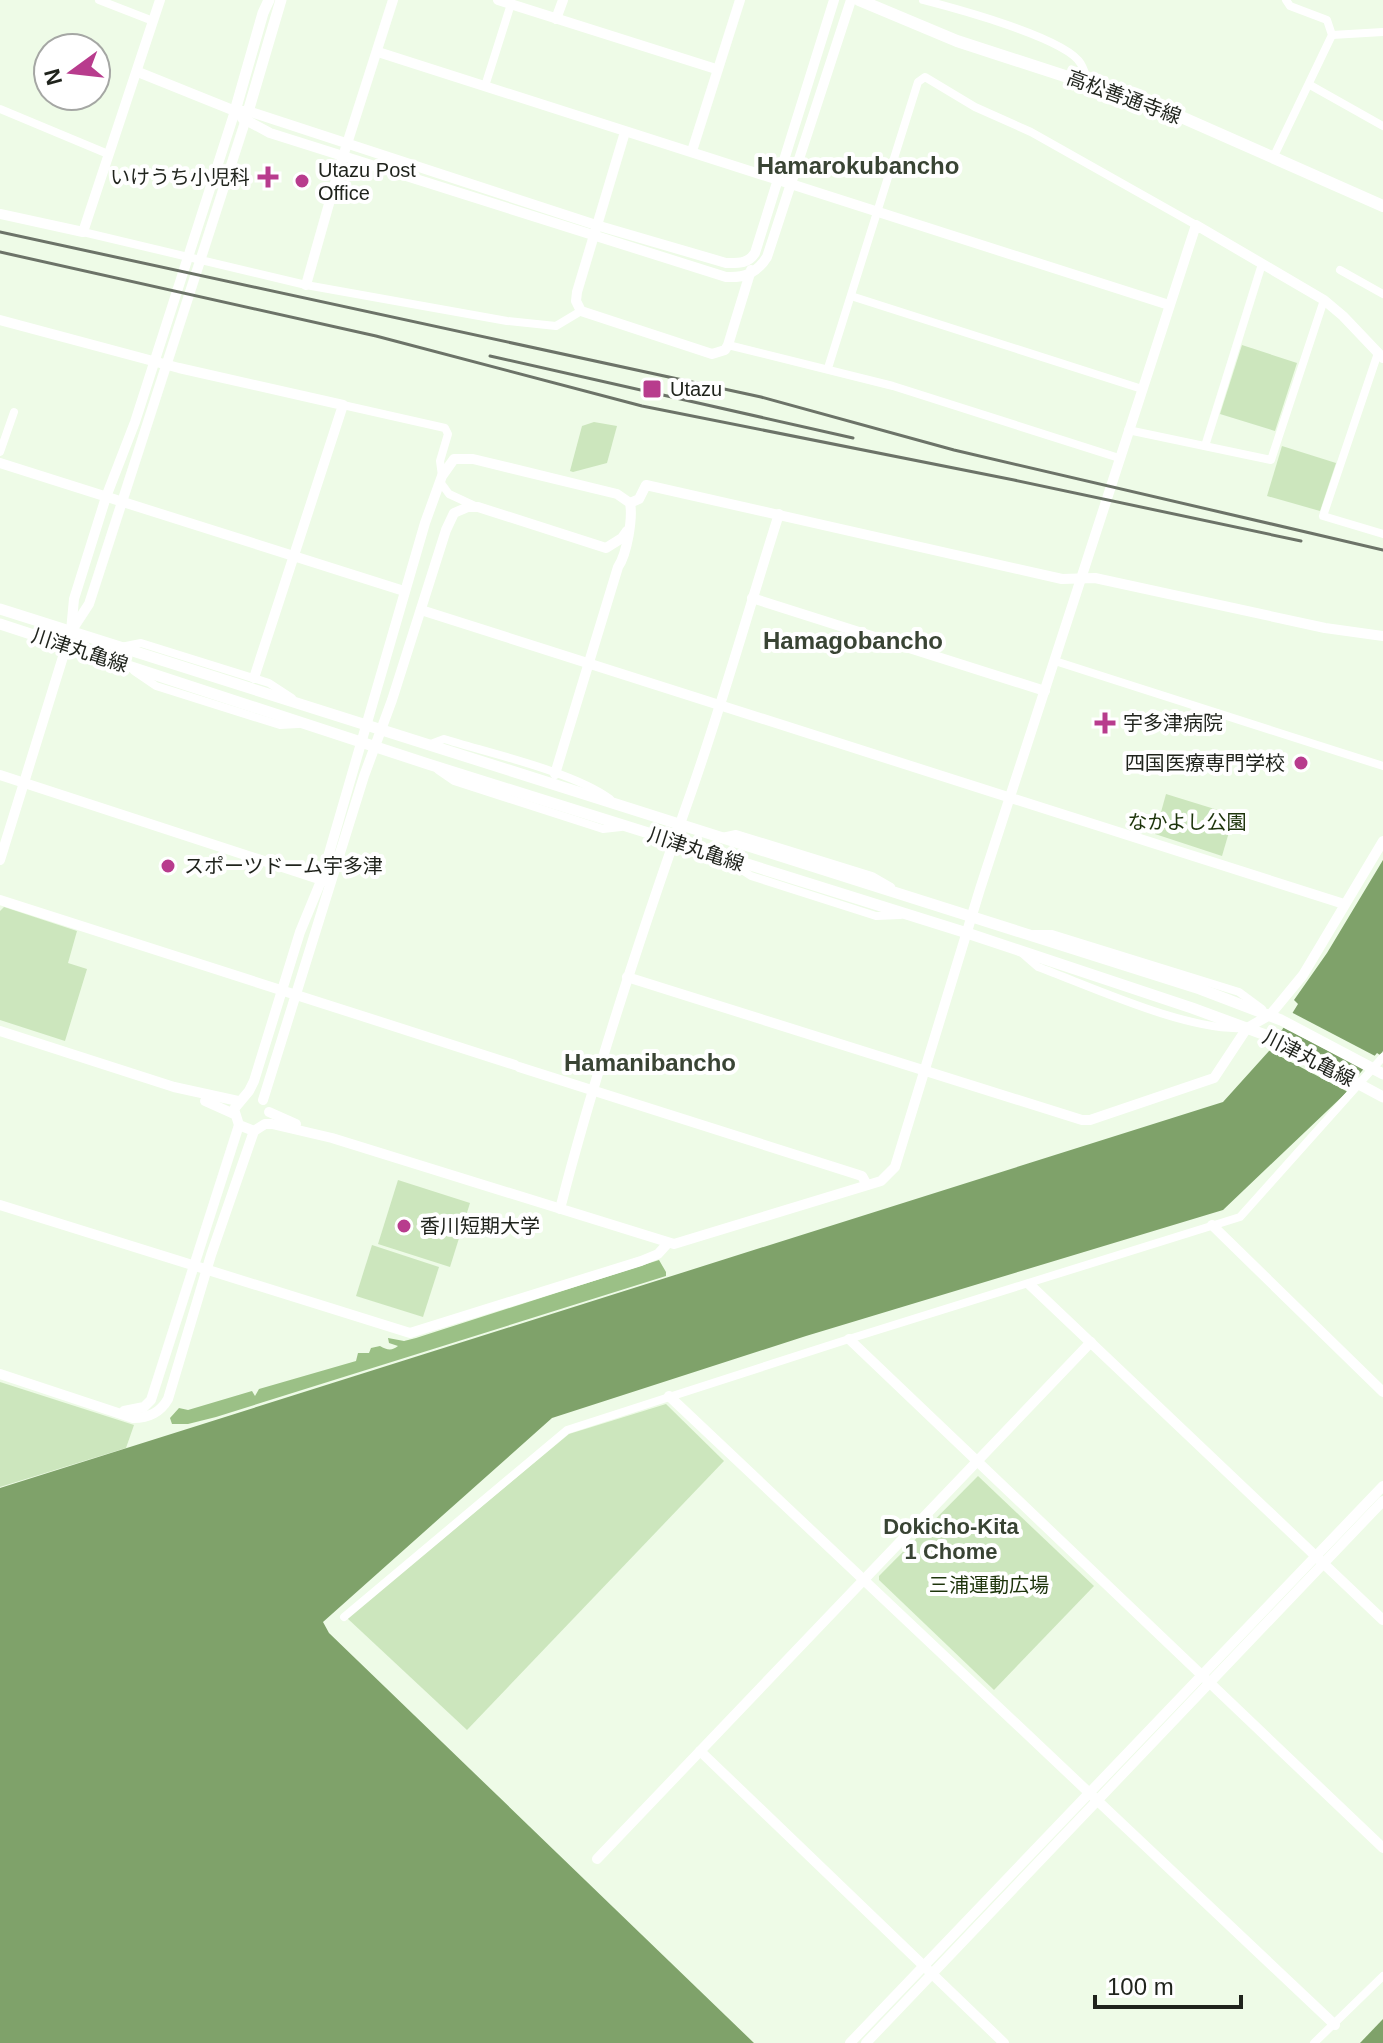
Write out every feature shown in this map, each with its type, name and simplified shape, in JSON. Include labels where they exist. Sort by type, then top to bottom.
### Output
[{"type":"main road","points":[[247,117],[281,0]]},
{"type":"main road","points":[[278,17],[288,0]]},
{"type":"main road","name":"高松善通寺線","points":[[859,0],[957,41],[1154,105],[1383,206]]},
{"type":"main road","points":[[235,111],[266,4]]},
{"type":"main road","name":"川津丸亀線","points":[[2,609],[621,808],[1200,989],[1275,1017],[1375,1070]]},
{"type":"main road","name":"川津丸亀線","points":[[0,624],[428,764],[967,933],[1247,1028],[1271,1037],[1383,1097]]},
{"type":"street","points":[[99,0],[153,21]]},
{"type":"street","points":[[83,232],[160,0]]},
{"type":"street","points":[[306,285],[393,0]]},
{"type":"street","points":[[498,0],[716,69]]},
{"type":"street","points":[[556,19],[563,0]]},
{"type":"street","points":[[692,151],[740,0]]},
{"type":"street","points":[[138,72],[235,111],[270,133],[344,156],[595,230],[726,263],[748,261],[755,253],[834,0]]},
{"type":"street","points":[[0,214],[306,285],[507,321],[556,326],[581,311],[712,354],[725,350],[728,345],[752,273],[767,257],[851,0]]},
{"type":"street","points":[[923,0],[1005,24],[1052,43],[1081,61],[1088,82]]},
{"type":"street","points":[[1273,158],[1332,35],[1327,20],[1290,6],[1286,0]]},
{"type":"street","points":[[485,86],[511,4]]},
{"type":"street","points":[[1332,35],[1383,32]]},
{"type":"street","points":[[378,52],[1169,305]]},
{"type":"street","points":[[828,368],[918,82],[925,77],[975,107],[1031,132],[1196,225],[1324,300],[1343,316],[1380,356],[1323,516],[1383,534]]},
{"type":"street","points":[[1310,85],[1383,126]]},
{"type":"street","points":[[0,109],[108,154]]},
{"type":"street","points":[[0,860],[71,631],[74,599],[106,497],[135,422],[235,111]]},
{"type":"street","points":[[247,117],[347,143],[726,277],[739,278],[752,273]]},
{"type":"street","points":[[71,631],[89,604],[247,117]]},
{"type":"street","points":[[581,311],[576,296],[625,132]]},
{"type":"street","points":[[174,1087],[242,1099],[255,1096],[263,1100],[269,1112],[332,1138],[668,1243],[679,1244],[881,1181],[895,1167],[971,918],[1196,225]]},
{"type":"street","points":[[748,261],[752,273]]},
{"type":"street","points":[[1205,446],[1262,264]]},
{"type":"street","points":[[1340,270],[1383,294]]},
{"type":"street","points":[[851,296],[1142,389]]},
{"type":"street","points":[[1128,430],[1271,460],[1324,300]]},
{"type":"street","points":[[0,320],[167,365],[445,428],[448,434],[440,461],[442,480],[449,494],[478,507],[606,548],[618,567]]},
{"type":"street","points":[[728,345],[893,386],[1119,458]]},
{"type":"street","points":[[254,678],[343,405]]},
{"type":"street","points":[[0,452],[14,412]]},
{"type":"street","points":[[263,1100],[295,994],[365,725],[404,591],[425,523],[454,459],[473,459],[617,494],[630,503],[632,513],[622,538],[606,548]]},
{"type":"street","points":[[0,463],[404,591]]},
{"type":"street","points":[[630,503],[639,499],[646,485],[1062,579],[1096,578],[1325,628],[1383,636]]},
{"type":"street","points":[[234,1114],[254,1081],[300,932],[326,882],[375,747],[449,521],[461,509],[478,507]]},
{"type":"street","points":[[560,1209],[627,977],[779,514]]},
{"type":"street","points":[[555,774],[628,543],[627,531]]},
{"type":"street","points":[[752,598],[1045,691]]},
{"type":"street","points":[[421,610],[1344,904]]},
{"type":"street","points":[[0,632],[17,630]]},
{"type":"street","points":[[120,647],[141,643],[254,678],[269,683],[301,704]]},
{"type":"street","points":[[1055,661],[1383,766]]},
{"type":"street","points":[[427,745],[444,739],[555,774],[599,791],[621,808]]},
{"type":"street","points":[[0,775],[326,882]]},
{"type":"street","points":[[627,977],[1090,1120],[1210,1081],[1247,1028],[1275,1017],[1383,841]]},
{"type":"street","points":[[0,900],[862,1176],[867,1185]]},
{"type":"street","points":[[0,1031],[174,1087],[234,1114],[239,1125],[153,1394],[144,1407],[134,1411],[118,1411]]},
{"type":"street","points":[[344,1617],[567,1430],[1240,1217],[1358,1083],[1375,1070],[1383,1057]]},
{"type":"street","points":[[0,1374],[133,1418],[143,1418],[162,1408],[168,1399],[254,1131],[265,1124],[269,1112]]},
{"type":"street","points":[[265,1124],[332,1138]]},
{"type":"street","points":[[239,1125],[254,1131]]},
{"type":"street","points":[[0,1205],[413,1333],[641,1261],[658,1254],[668,1243]]},
{"type":"street","points":[[1212,1225],[1383,1392]]},
{"type":"street","points":[[1029,1284],[1383,1620]]},
{"type":"street","points":[[849,1339],[1383,1848]]},
{"type":"street","points":[[597,1859],[1091,1342]]},
{"type":"street","points":[[153,1394],[168,1399]]},
{"type":"street","points":[[669,1396],[1335,2025]]},
{"type":"street","points":[[850,2043],[928,1970],[1320,1559],[1383,1486]]},
{"type":"street","points":[[1320,1559],[1383,1501]]},
{"type":"street","points":[[700,1751],[1004,2043]]},
{"type":"street","points":[[866,2043],[928,1970]]},
{"type":"street","points":[[1314,2043],[1383,1976]]},
{"type":"green space","points":[[1242,345],[1297,363],[1275,431],[1220,414]]},
{"type":"green space","points":[[594,422],[617,426],[607,463],[570,471],[582,426]]},
{"type":"green space","points":[[1282,446],[1336,463],[1320,511],[1267,496]]},
{"type":"green space","name":"なかよし公園","points":[[1166,794],[1234,815],[1222,856],[1155,834]]},
{"type":"green space","points":[[4,907],[77,931],[68,963],[87,969],[65,1041],[0,1020],[0,911]]},
{"type":"green space","points":[[398,1180],[470,1203],[450,1267],[378,1244]]},
{"type":"green space","points":[[372,1245],[439,1267],[423,1317],[356,1296]]},
{"type":"green space","points":[[0,1382],[134,1425],[126,1448],[0,1487]]},
{"type":"green space","points":[[666,1404],[724,1461],[467,1730],[347,1618],[569,1434]]},
{"type":"green space","name":"三浦運動広場","points":[[978,1476],[1094,1586],[994,1690],[879,1580],[879,1576]]},
{"type":"shaded area","points":[[1383,860],[1383,1051],[1380,1055],[1377,1053],[1347,1092],[1223,1210],[806,1336],[552,1418],[323,1622],[329,1633],[754,2043],[0,2043],[0,1488],[1223,1102],[1269,1051],[1298,1004],[1294,1000],[1327,953]]},
{"type":"shaded area","points":[[659,1260],[666,1276],[216,1417],[188,1424],[172,1424],[170,1418],[179,1408],[188,1410],[252,1391],[255,1396],[259,1389],[356,1361],[358,1353],[369,1353],[371,1348],[380,1346],[392,1349],[398,1346],[389,1343],[388,1338],[404,1341],[416,1338]]},
{"type":"shaded area","points":[[1383,2019],[1383,2043],[1360,2043]]},
{"type":"pier","points":[[1289,1011],[1377,1057],[1366,1070],[1280,1026]]},
{"type":"pier","points":[[1274,1035],[1359,1079],[1348,1092],[1266,1049]]},
{"type":"railway","points":[[0,232],[761,397],[954,450],[1383,550]]},
{"type":"railway","points":[[0,252],[376,336],[642,406],[1301,541]]},
{"type":"railway","points":[[490,356],[853,438]]},
{"type":"place","name":"いけうち小児科","points":[[268,177]]},
{"type":"place","name":"Utazu Post Office","points":[[302,181]]},
{"type":"place","name":"Utazu","points":[[652,389]]},
{"type":"place","name":"宇多津病院","points":[[1105,723]]},
{"type":"place","name":"四国医療専門学校","points":[[1301,763]]},
{"type":"place","name":"スポーツドーム宇多津","points":[[168,866]]},
{"type":"place","name":"香川短期大学","points":[[404,1226]]},
{"type":"district","name":"Hamarokubancho","points":[[858,165]]},
{"type":"district","name":"Hamagobancho","points":[[853,640]]},
{"type":"district","name":"Hamanibancho","points":[[650,1062]]},
{"type":"district","name":"Dokicho-Kita 1 Chome","points":[[951,1538]]}]
